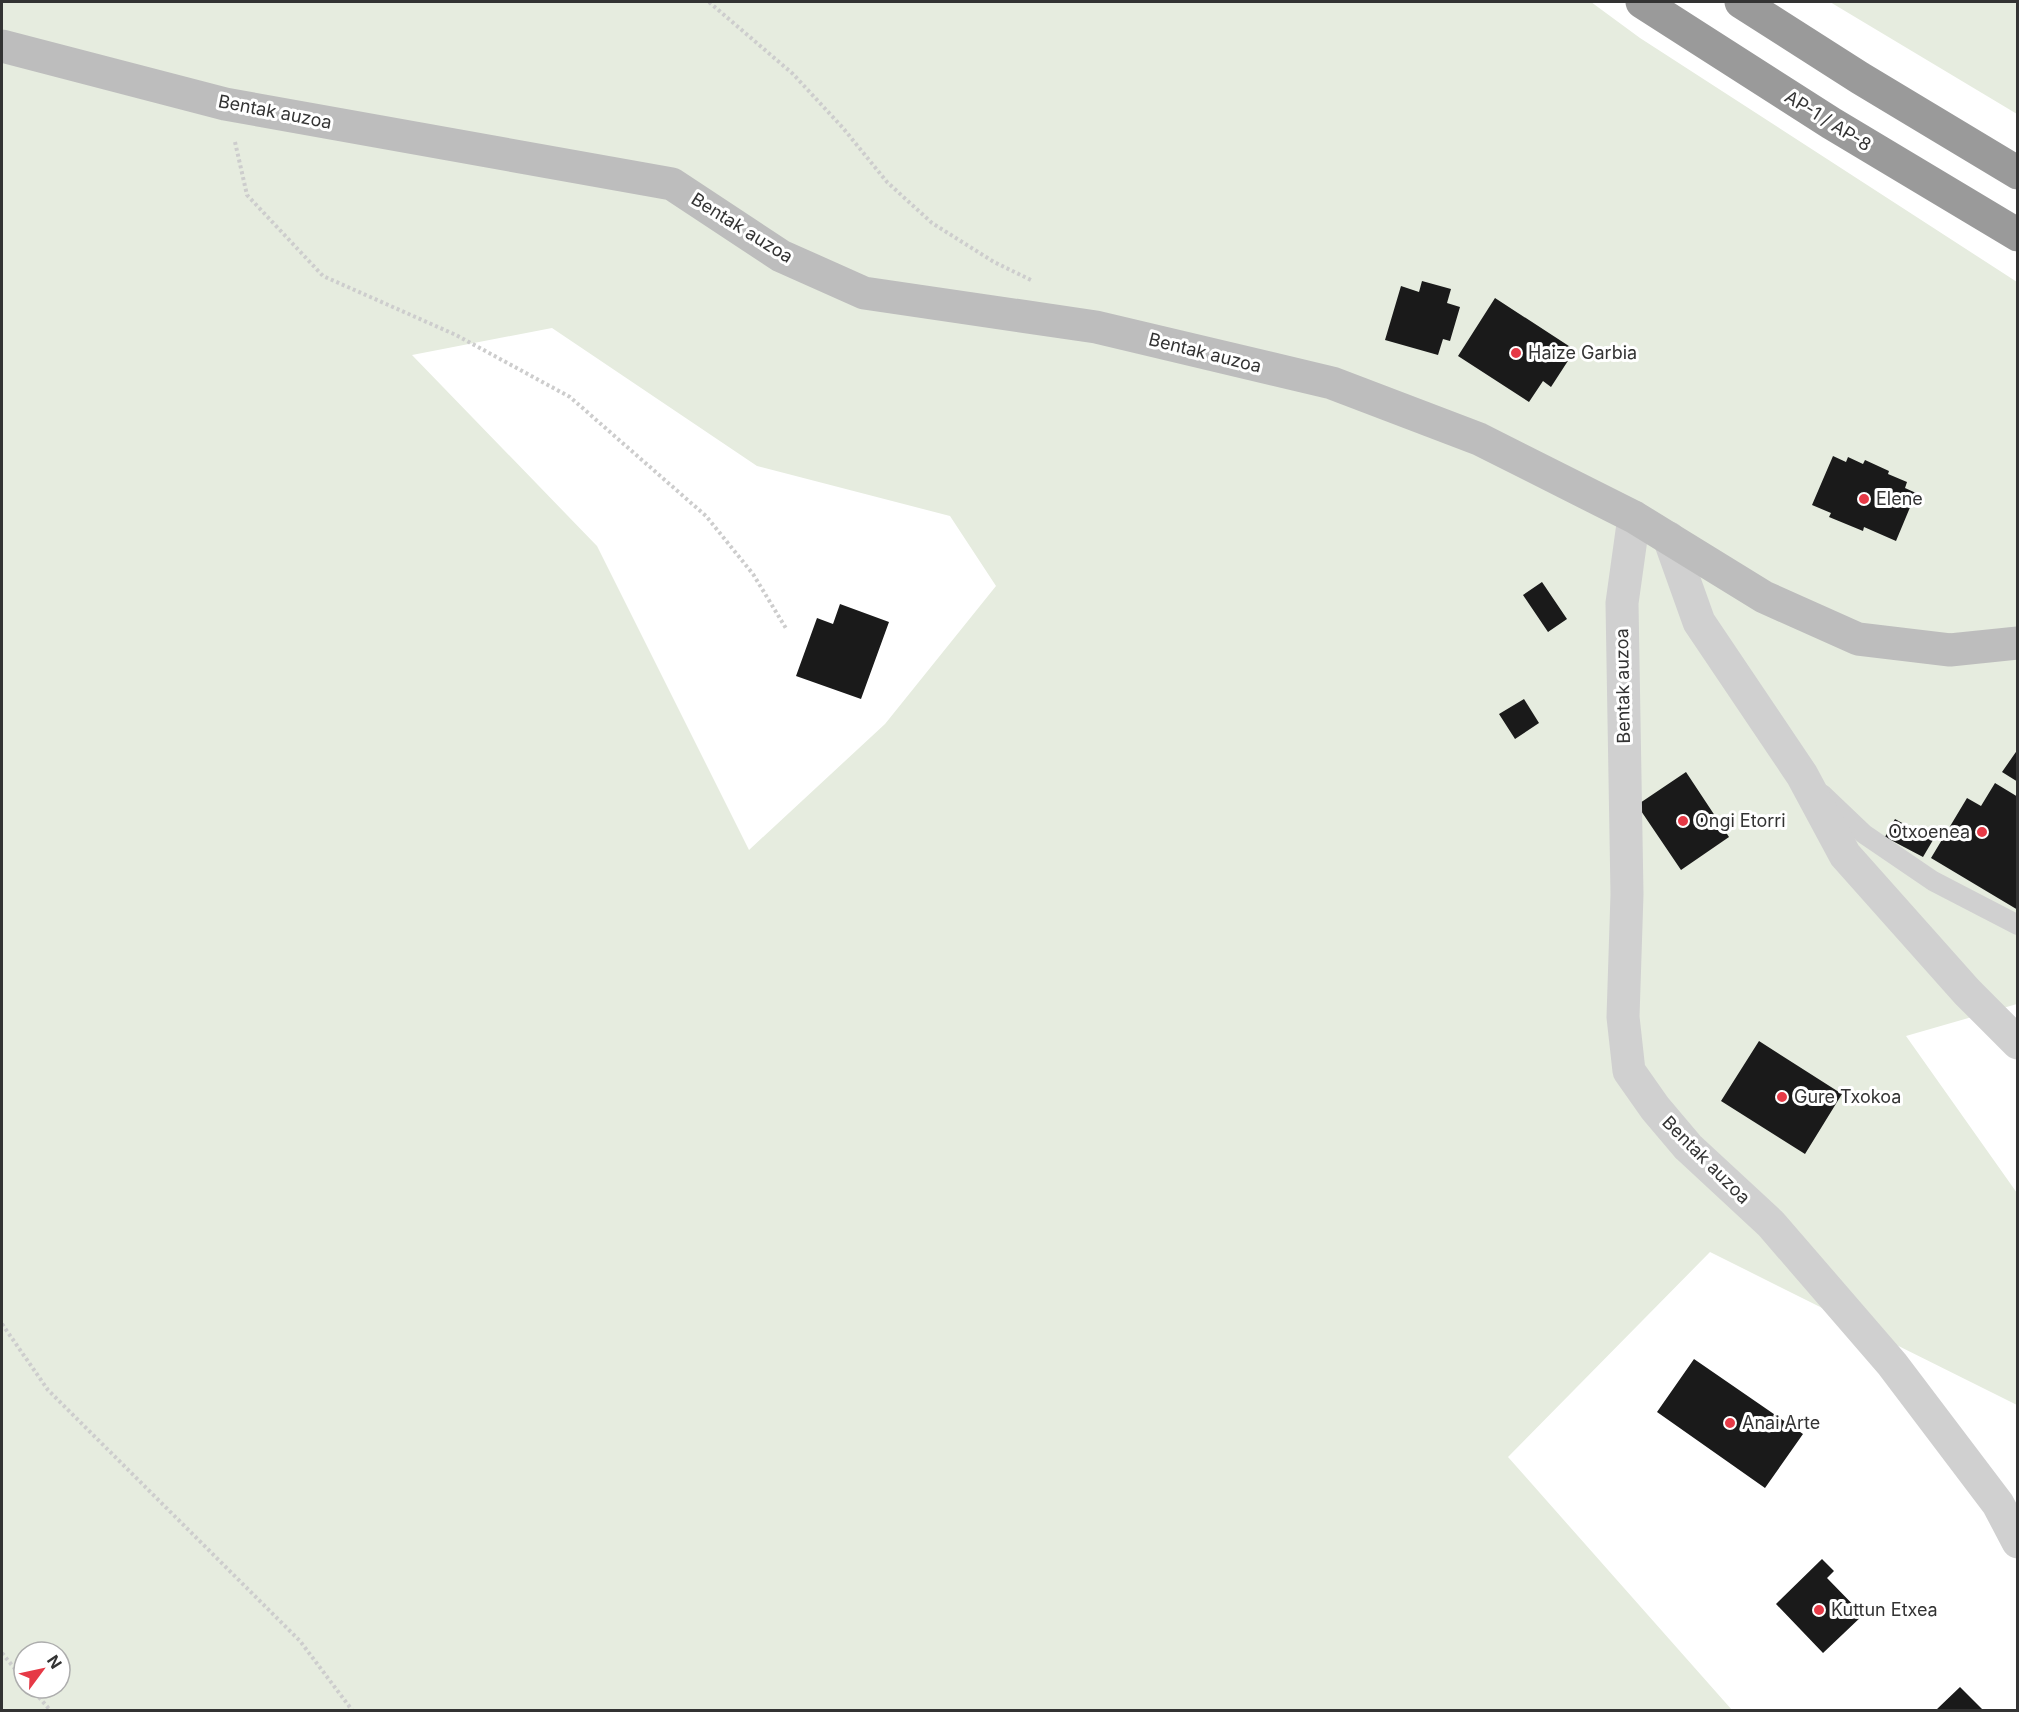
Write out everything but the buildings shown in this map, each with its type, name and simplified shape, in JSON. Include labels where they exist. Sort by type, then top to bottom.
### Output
[{"type":"highway","name":"AP-1 / AP-8","points":[[1642,2],[1831,123],[2018,235]]},
{"type":"highway","points":[[1741,2],[1860,78],[2018,173]]},
{"type":"street","name":"Bentak auzoa","points":[[2,46],[225,104],[672,184],[781,255],[864,293],[1096,327],[1332,383],[1479,439],[1634,517],[1764,597],[1858,639],[1950,650],[2018,643]]},
{"type":"street","name":"Bentak auzoa","points":[[1634,517],[1622,603],[1627,894],[1623,1017],[1629,1071],[1654,1108],[1688,1147],[1771,1224],[1892,1364],[1998,1504],[2018,1542]]},
{"type":"street","points":[[1669,538],[1700,622],[1802,775],[1845,855],[1966,992],[2018,1042]]},
{"type":"lane","points":[[1802,775],[1864,834],[1933,881],[2018,925]]},
{"type":"path","points":[[709,2],[793,74],[843,128],[887,182],[932,223],[994,262],[1042,285]]},
{"type":"path","points":[[225,104],[247,195],[323,276],[456,335],[570,397],[706,516],[753,574],[787,630]]},
{"type":"path","points":[[2,1324],[48,1390],[300,1641],[352,1710]]},
{"type":"path","points":[[2,1653],[12,1665]]},
{"type":"shaded area","points":[[2,2],[1591,2],[1640,38],[2017,282],[2017,1004],[1906,1036],[2017,1193],[2017,1405],[1710,1252],[1508,1457],[1732,1710],[2,1710]],"holes":[[[552,328],[757,466],[950,516],[996,586],[885,724],[749,850],[597,546],[412,355]]]},
{"type":"shaded area","points":[[1830,2],[2017,2],[2017,114]]},
{"type":"place","name":"Haize Garbia","points":[[1516,353]]},
{"type":"place","name":"Elene","points":[[1864,499]]},
{"type":"place","name":"Ongi Etorri","points":[[1683,821]]},
{"type":"place","name":"Otxoenea","points":[[1982,832]]},
{"type":"place","name":"Gure Txokoa","points":[[1782,1097]]},
{"type":"place","name":"Anai Arte","points":[[1730,1423]]},
{"type":"place","name":"Kuttun Etxea","points":[[1819,1610]]}]
